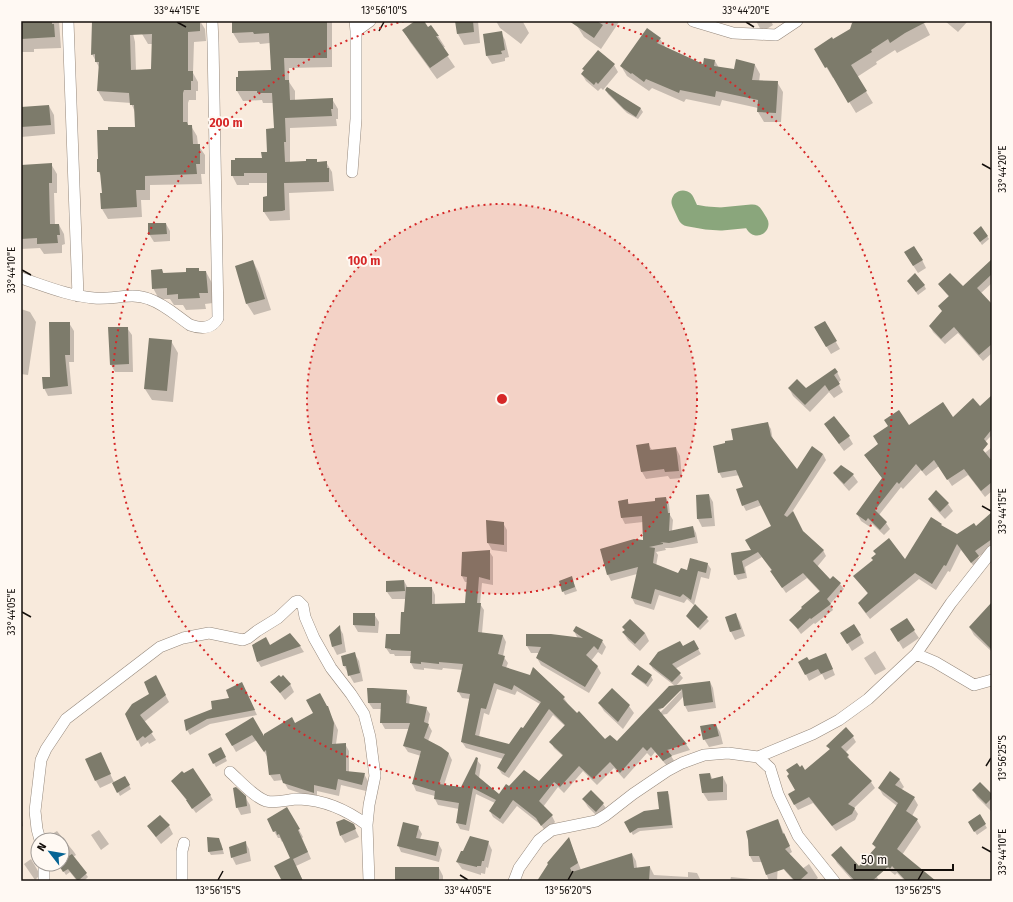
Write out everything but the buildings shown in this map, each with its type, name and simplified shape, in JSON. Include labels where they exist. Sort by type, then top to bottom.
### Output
[{"type":"street","points":[[68,21],[78,296]]},
{"type":"street","points":[[21,278],[78,296],[109,299],[135,296],[150,299],[190,325],[196,327],[204,328],[212,326],[218,318],[212,21]]},
{"type":"street","points":[[352,172],[356,119],[355,26],[370,21]]},
{"type":"street","points":[[694,21],[732,33],[776,35],[797,21]]},
{"type":"street","points":[[514,881],[519,868],[539,840],[552,830],[596,821],[667,771],[682,763],[704,755],[728,753],[758,757],[813,734],[839,720],[868,699],[916,654],[951,603],[992,551]]},
{"type":"street","points":[[38,832],[35,811],[41,760],[46,749],[66,719],[160,647],[183,638],[209,633],[243,640],[278,618],[298,601],[304,606],[305,616],[314,638],[330,668],[351,694],[364,714],[370,737],[375,776],[367,825],[369,881]]},
{"type":"street","points":[[916,654],[935,662],[974,685],[992,680]]},
{"type":"street","points":[[758,757],[770,768],[778,794],[798,836],[834,881]]},
{"type":"street","points":[[230,772],[257,796],[266,800],[274,802],[300,799],[326,804],[346,811],[367,825]]},
{"type":"street","points":[[182,881],[182,851],[184,843]]},
{"type":"waterway","points":[[683,202],[689,215],[721,219],[752,216],[757,224]]}]
